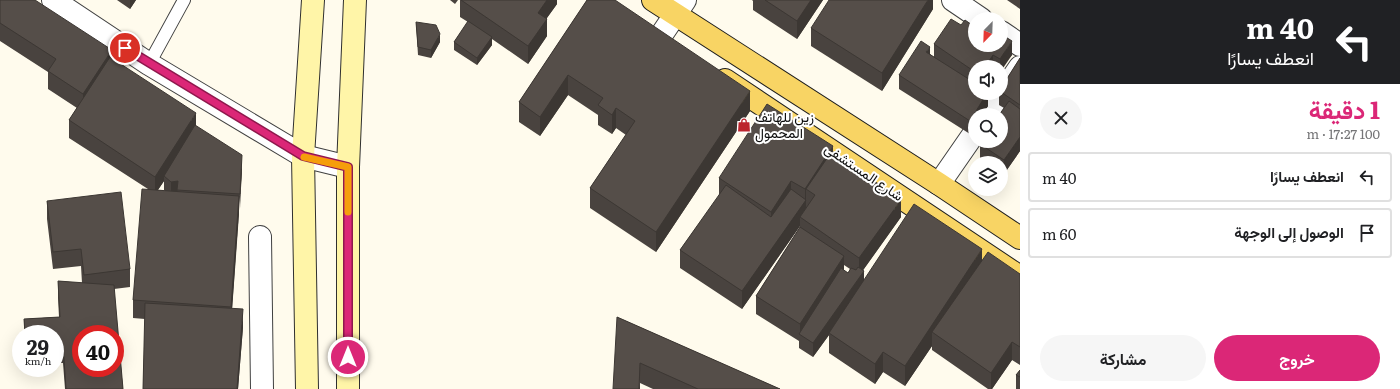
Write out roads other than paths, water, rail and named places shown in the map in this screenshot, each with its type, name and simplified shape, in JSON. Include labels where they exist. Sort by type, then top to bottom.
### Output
[{"type":"main road","points":[[654,0],[680,8],[1020,238]]},
{"type":"main road","points":[[641,23],[667,42]]},
{"type":"main road","name":"شارع المستشفى","points":[[706,68],[1020,277]]},
{"type":"street","points":[[53,0],[149,64],[303,156],[348,167]]},
{"type":"street","points":[[307,389],[303,156],[313,0]]},
{"type":"street","points":[[348,389],[348,167],[355,0]]},
{"type":"street","points":[[953,0],[971,12]]},
{"type":"street","points":[[667,42],[680,8]]},
{"type":"street","points":[[1008,37],[1020,45]]},
{"type":"street","points":[[992,108],[1020,67]]},
{"type":"street","points":[[939,184],[968,142]]},
{"type":"street","points":[[260,237],[262,389]]},
{"type":"lane","points":[[149,64],[184,0]]},
{"type":"place","name":"زين للهاتف المحمول","points":[[744,125]]}]
